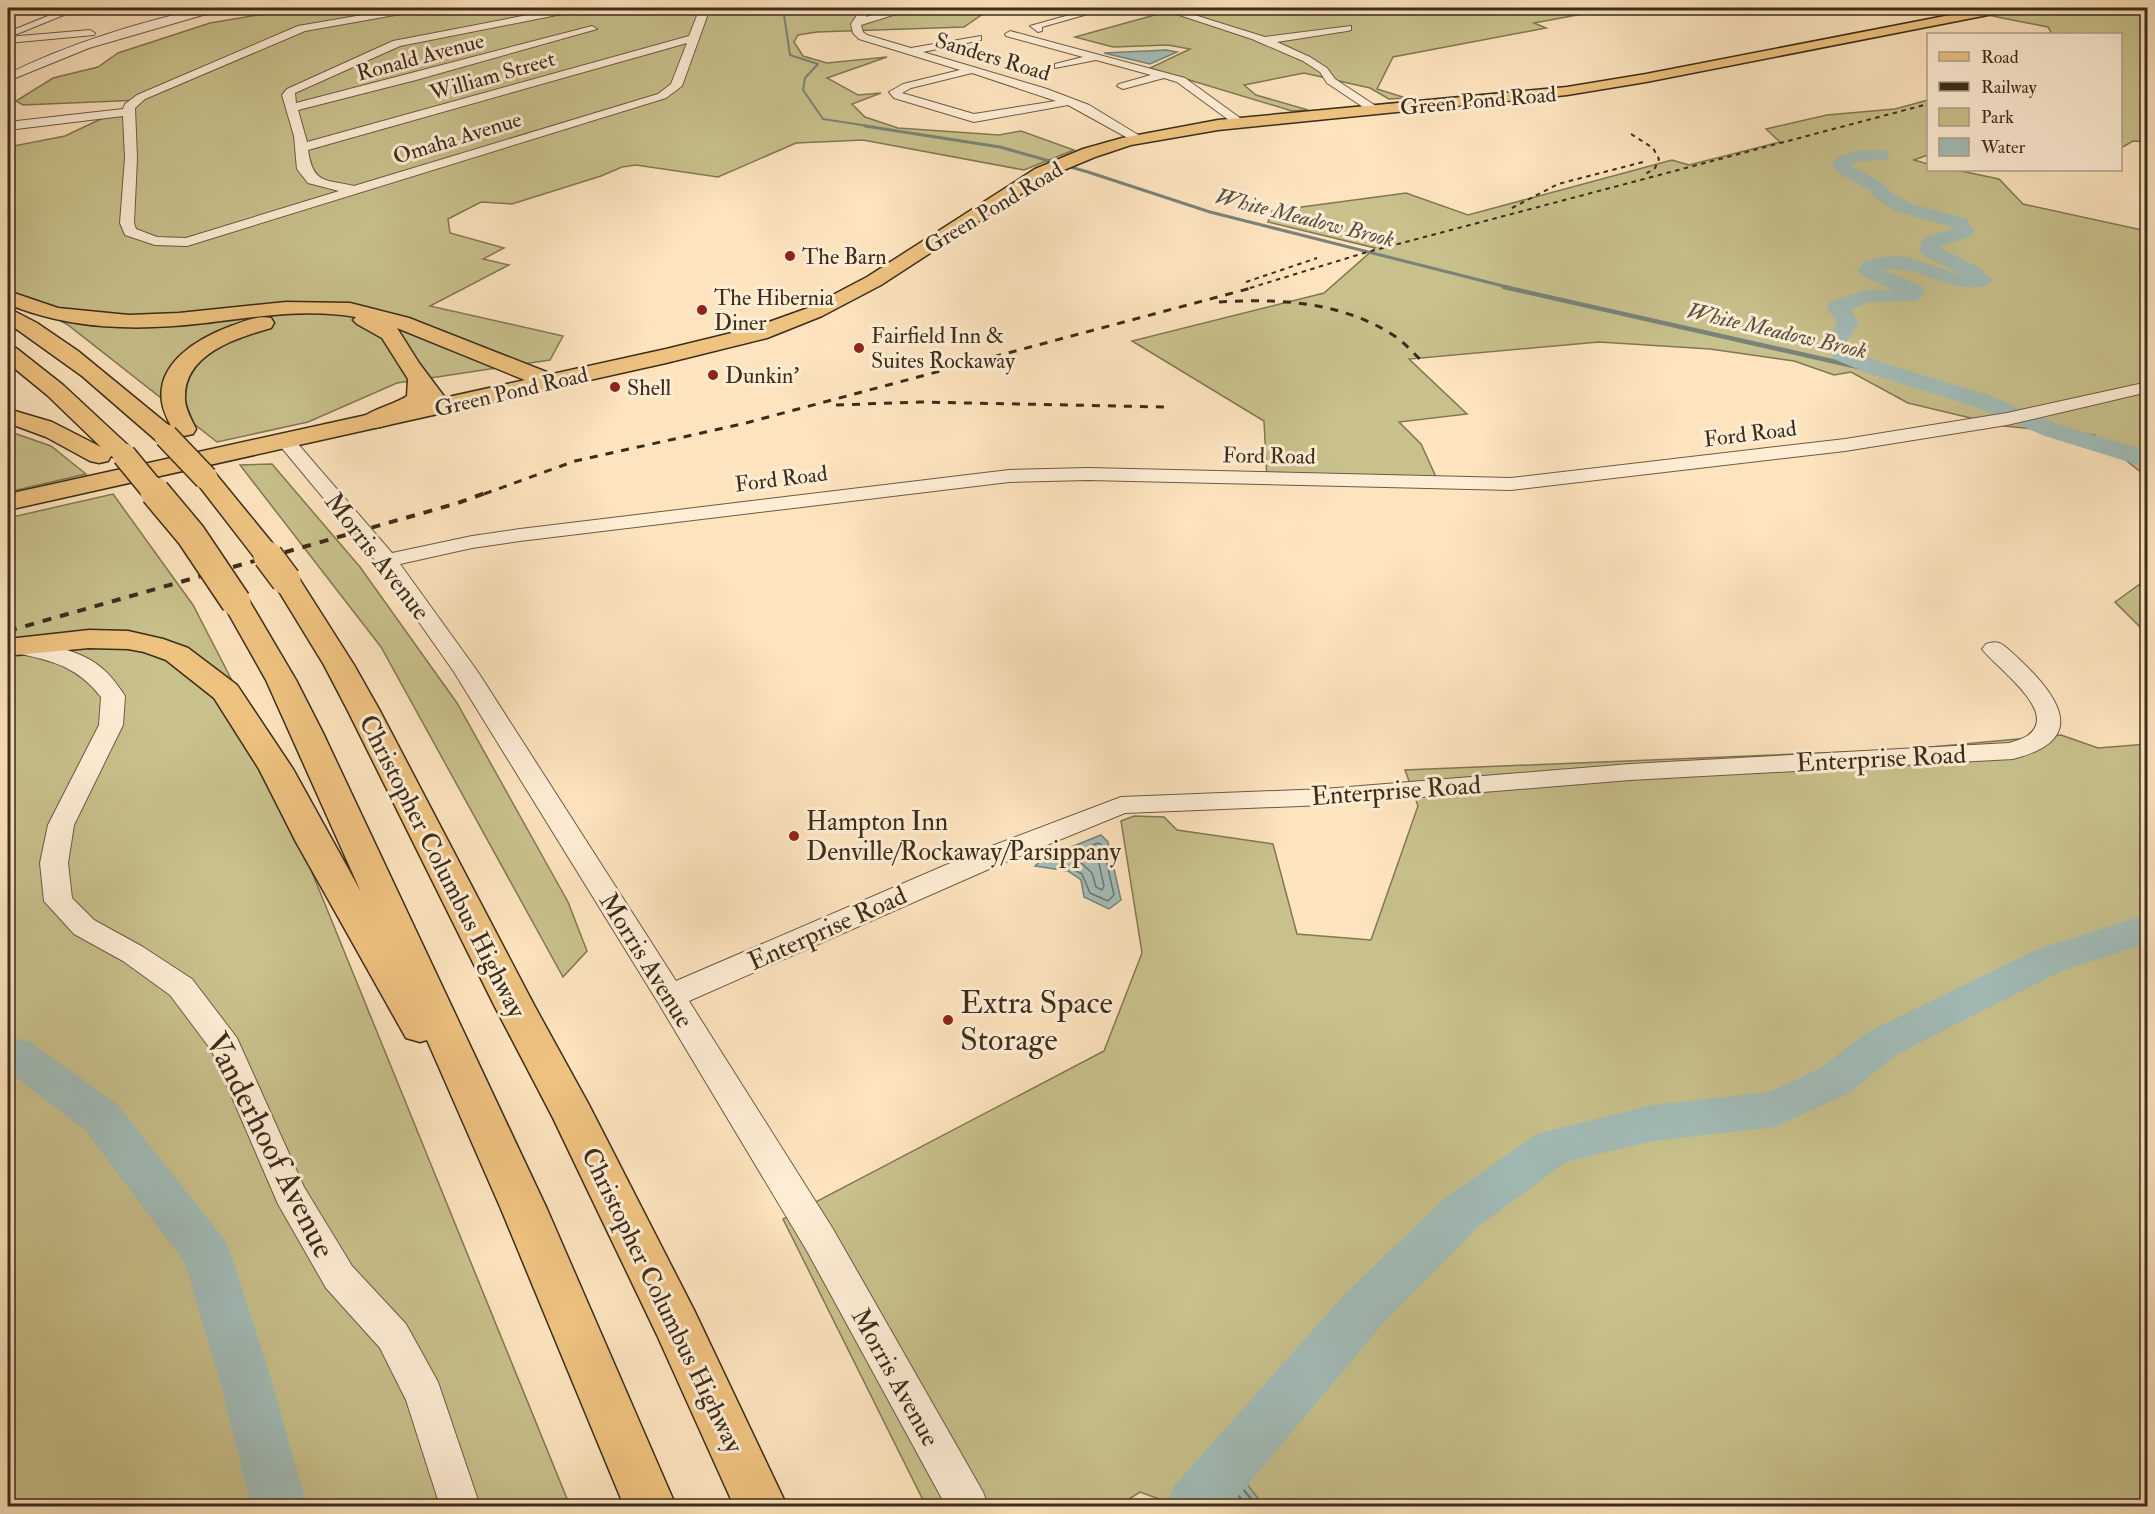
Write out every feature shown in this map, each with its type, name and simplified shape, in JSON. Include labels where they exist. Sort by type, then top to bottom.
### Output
[{"type":"main road","name":"Green Pond Road","points":[[8,502],[732,341],[815,312],[874,281],[1024,183],[1054,167],[1138,139],[1195,128],[1555,93],[1610,85],[2003,8]]},
{"type":"main road","points":[[8,297],[31,308],[60,315],[118,323],[180,320],[312,307],[352,309],[390,318],[550,382]]},
{"type":"main road","name":"Christopher Columbus Highway","points":[[8,314],[175,433],[206,478],[253,535],[286,580],[349,683],[574,1117],[677,1325],[761,1506]]},
{"type":"main road","points":[[175,433],[172,398],[176,377],[192,356],[220,339],[270,321],[299,317],[336,316],[373,322],[391,334],[419,379],[440,407]]},
{"type":"main road","points":[[8,353],[55,390],[112,455],[173,512],[236,602],[281,680],[524,1209],[650,1506]]},
{"type":"main road","points":[[370,422],[407,408],[414,402],[420,396],[419,379]]},
{"type":"main road","points":[[8,416],[31,421],[112,455]]},
{"type":"main road","points":[[12,646],[89,639],[128,640],[152,645],[177,654],[226,692],[276,769],[314,842],[524,1209]]},
{"type":"street","points":[[8,34],[76,8]]},
{"type":"street","points":[[8,40],[73,35],[161,22],[222,8]]},
{"type":"street","points":[[8,126],[129,112],[129,107],[147,93],[294,31],[417,8]]},
{"type":"street","points":[[532,8],[552,13]]},
{"type":"street","points":[[352,190],[313,180],[304,169],[300,136],[290,108],[288,95],[291,91],[397,42],[577,8]]},
{"type":"street","name":"Omaha Avenue","points":[[129,112],[131,158],[127,223],[130,232],[142,238],[167,243],[187,242],[670,92],[676,86],[705,8]]},
{"type":"street","points":[[857,23],[867,8]]},
{"type":"street","points":[[857,23],[906,8]]},
{"type":"street","points":[[1038,29],[1035,26],[1104,8]]},
{"type":"street","points":[[1163,8],[1266,40],[1292,51],[1321,68],[1330,76],[1331,81],[1384,109]]},
{"type":"street","name":"Ronald Avenue","points":[[290,108],[412,78],[592,29],[552,13]]},
{"type":"street","points":[[8,78],[58,55],[161,22]]},
{"type":"street","name":"Sanders Road","points":[[857,23],[856,28],[863,36],[1069,101],[1138,139]]},
{"type":"street","points":[[1266,40],[1347,28]]},
{"type":"street","points":[[1010,34],[1188,82],[1241,123]]},
{"type":"street","name":"William Street","points":[[300,148],[694,38]]},
{"type":"street","points":[[909,51],[977,38]]},
{"type":"street","points":[[1006,48],[1036,41]]},
{"type":"street","points":[[1059,66],[1096,57]]},
{"type":"street","points":[[972,69],[907,86],[895,92],[898,96],[919,103],[974,118],[1069,101]]},
{"type":"street","points":[[1123,86],[1164,75]]},
{"type":"street","name":"Ford Road","points":[[387,560],[465,543],[520,535],[998,477],[1088,474],[1511,484],[1845,445],[2007,419],[2148,387]]},
{"type":"street","name":"Morris Avenue","points":[[285,441],[303,465],[364,531],[387,560],[466,672],[820,1240],[968,1506]]},
{"type":"street","name":"Vanderhoof Avenue","points":[[12,646],[31,647],[95,674],[113,696],[111,725],[61,825],[54,863],[58,901],[84,927],[134,954],[181,987],[226,1046],[290,1194],[339,1277],[393,1336],[424,1395],[460,1506]]},
{"type":"street","name":"Enterprise Road","points":[[670,996],[986,859],[1121,805],[1324,797],[1630,772],[2013,751],[2043,739],[2052,723],[2050,713],[2024,678],[1994,649]]},
{"type":"green space","points":[[300,8],[1009,8],[983,14],[964,27],[817,32],[798,35],[794,42],[803,56],[827,63],[887,57],[827,78],[858,95],[881,93],[852,104],[865,117],[898,128],[999,135],[1021,131],[1074,150],[1024,170],[863,140],[796,143],[718,177],[636,165],[622,167],[601,176],[512,204],[481,202],[448,219],[450,233],[504,248],[483,259],[509,265],[430,306],[563,336],[550,360],[397,383],[308,422],[217,442],[68,325],[43,311],[49,309],[8,292],[8,147],[65,136],[141,100],[23,105],[16,101],[53,78],[98,67],[118,53],[210,23]]},
{"type":"green space","points":[[1180,8],[1615,8],[1534,23],[1546,28],[1393,57],[1377,89],[1406,98],[1389,99],[1370,88],[1304,73],[1244,85],[1256,95],[1308,110],[1292,111],[1150,68],[1190,49],[1168,45],[1113,47],[1075,37]]},
{"type":"green space","points":[[2014,8],[2147,8],[2147,142],[2133,141],[2122,147],[2122,33],[2051,33],[2048,27],[1982,14]]},
{"type":"green space","points":[[1927,100],[1927,155],[1914,160],[1927,164],[1927,171],[1961,171],[1999,179],[2023,204],[2147,231],[2147,477],[2094,435],[2004,426],[1908,403],[1851,372],[1834,375],[1794,361],[1710,349],[1599,342],[1409,359],[1467,414],[1399,422],[1421,444],[1441,488],[1267,479],[1264,421],[1132,341],[1324,293],[1375,248],[1268,222],[1272,211],[1406,193],[1468,215],[1672,160],[1689,165],[1780,142],[1766,129],[1827,115],[1895,109]]},
{"type":"green space","points":[[8,431],[51,446],[86,474],[8,492]]},
{"type":"green space","points":[[272,464],[360,567],[457,703],[568,902],[587,951],[563,977],[381,647],[240,465]]},
{"type":"green space","points":[[113,494],[193,605],[241,698],[570,1506],[8,1506],[8,518]]},
{"type":"green space","points":[[2147,579],[2147,634],[2115,602]]},
{"type":"green space","points":[[2061,735],[2098,748],[2147,744],[2147,1506],[1178,1506],[1140,1492],[1118,1506],[926,1506],[783,1219],[1104,1051],[1142,953],[1121,821],[1134,816],[1164,817],[1177,830],[1273,844],[1297,934],[1371,940],[1418,806],[1405,770],[1898,750]]},
{"type":"water","points":[[1166,50],[1177,52],[1150,64],[1104,53]]},
{"type":"water","points":[[1101,835],[1108,842],[1121,900],[1109,909],[1084,897],[1081,880],[1068,871],[1035,866],[1044,858]]},
{"type":"water","points":[[1225,1455],[1263,1505],[1172,1506]]},
{"type":"waterway","name":"White Meadow Brook","points":[[783,8],[790,55],[818,64],[805,78],[803,90],[823,119],[875,127]]},
{"type":"waterway","name":"White Meadow Brook","points":[[865,126],[1000,147],[1088,172],[1210,212],[1511,288]]},
{"type":"waterway","points":[[1881,155],[1853,157],[1841,163],[1842,168],[1877,187],[1883,195],[1902,207],[1960,223],[1964,232],[1930,242],[1929,250],[1971,271],[1982,281],[1961,282],[1908,263],[1870,266],[1868,271],[1914,291],[1909,296],[1865,296],[1838,307],[1848,323],[1836,341],[1842,354],[1875,368],[1982,401],[2054,431],[2148,460]]},
{"type":"waterway","name":"White Meadow Brook","points":[[1504,287],[1920,381]]},
{"type":"waterway","points":[[1194,1506],[1363,1310],[1462,1212],[1553,1147],[1652,1123],[1775,1109],[1834,1081],[1883,1043],[1967,1000],[2050,960],[2148,928]]},
{"type":"waterway","points":[[8,1052],[15,1054],[101,1117],[207,1254],[246,1382],[279,1506]]},
{"type":"railway","points":[[1250,288],[1364,253],[1927,104]]},
{"type":"railway","points":[[1631,134],[1653,148],[1659,159],[1655,168],[1644,175]]},
{"type":"railway","points":[[1512,208],[1558,184],[1647,161]]},
{"type":"railway","points":[[1246,282],[1317,258]]},
{"type":"railway","points":[[484,494],[575,461],[742,424],[1255,287]]},
{"type":"railway","points":[[1219,302],[1288,302],[1333,309],[1376,325],[1396,337],[1423,362]]},
{"type":"railway","points":[[836,405],[920,402],[1166,407]]},
{"type":"railway","points":[[8,631],[458,503],[488,492]]},
{"type":"place","name":"The Barn","points":[[790,256]]},
{"type":"place","name":"The Hibernia Diner","points":[[702,310]]},
{"type":"place","name":"Fairfield Inn & Suites Rockaway","points":[[859,348]]},
{"type":"place","name":"Dunkin'","points":[[713,375]]},
{"type":"place","name":"Shell","points":[[615,387]]},
{"type":"place","name":"Hampton Inn Denville/Rockaway/Parsippany","points":[[794,836]]},
{"type":"place","name":"Extra Space Storage","points":[[948,1020]]}]
